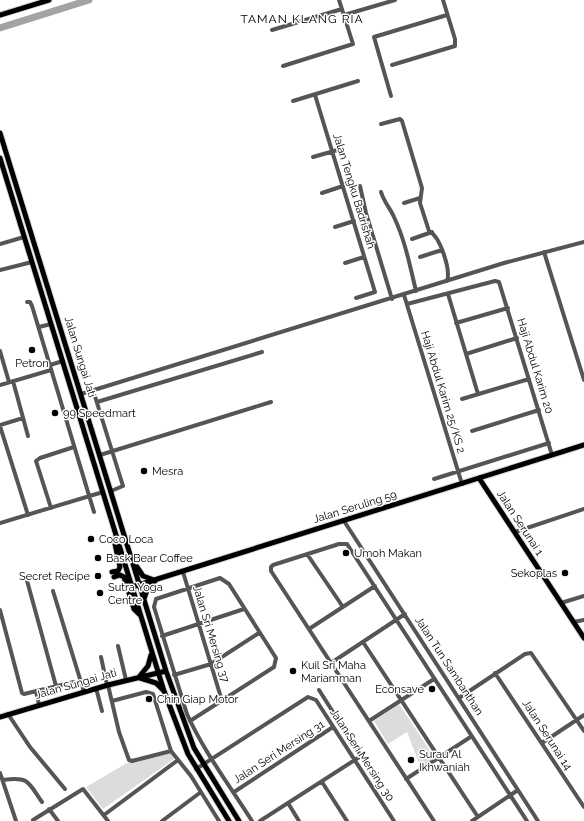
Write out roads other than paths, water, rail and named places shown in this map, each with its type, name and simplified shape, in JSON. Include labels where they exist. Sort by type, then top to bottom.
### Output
[{"type":"main road","points":[[0,15],[49,0]]},
{"type":"main road","name":"Jalan Sungai Jati","points":[[0,133],[166,670],[138,677],[125,677],[96,688],[83,689],[0,717]]},
{"type":"main road","name":"Jalan Sungai Jati","points":[[0,158],[158,673]]},
{"type":"main road","name":"Jalan Seruling 59","points":[[132,588],[584,446]]},
{"type":"main road","name":"Jalan Serunai 1","points":[[479,478],[584,638]]},
{"type":"main road","points":[[116,536],[115,544],[120,567],[118,571],[113,574],[124,577],[134,609],[140,615]]},
{"type":"main road","points":[[130,554],[140,573],[151,580],[156,580]]},
{"type":"main road","points":[[144,599],[147,590],[156,580]]},
{"type":"main road","points":[[151,653],[148,666],[138,677],[149,680],[164,691]]},
{"type":"main road","points":[[166,670],[188,735],[203,765],[239,821]]},
{"type":"main road","points":[[158,673],[188,754],[229,821]]},
{"type":"street","points":[[283,66],[353,44],[339,0]]},
{"type":"street","points":[[344,15],[384,1],[395,0]]},
{"type":"street","points":[[392,65],[455,46],[455,40],[443,0]]},
{"type":"street","points":[[272,30],[342,9]]},
{"type":"street","points":[[391,96],[374,37],[447,15]]},
{"type":"street","points":[[293,102],[358,81]]},
{"type":"street","name":"Jalan Tengku Badrishah","points":[[315,95],[376,292],[356,298]]},
{"type":"street","points":[[381,124],[400,119],[402,121],[422,188],[420,198],[429,231],[432,232],[439,240],[442,250],[448,272],[446,281]]},
{"type":"street","points":[[312,157],[341,149]]},
{"type":"street","points":[[322,193],[343,186]]},
{"type":"street","points":[[360,186],[379,259],[392,299]]},
{"type":"street","points":[[381,192],[386,205],[394,215],[416,291]]},
{"type":"street","points":[[404,203],[420,198]]},
{"type":"street","points":[[335,227],[354,221]]},
{"type":"street","points":[[412,239],[432,232]]},
{"type":"street","points":[[0,244],[24,237]]},
{"type":"street","points":[[81,394],[392,299],[446,281],[544,252],[584,242]]},
{"type":"street","points":[[420,257],[442,250]]},
{"type":"street","points":[[544,252],[584,380]]},
{"type":"street","points":[[345,263],[364,256]]},
{"type":"street","points":[[0,270],[32,262]]},
{"type":"street","name":"Haji Abdul Karim 20","points":[[448,294],[494,281],[499,282],[552,455]]},
{"type":"street","points":[[407,304],[448,294],[478,394]]},
{"type":"street","name":"Haji Abdul Karim 25/KS 2","points":[[404,295],[462,484]]},
{"type":"street","points":[[27,302],[31,303],[39,327],[94,512]]},
{"type":"street","points":[[456,323],[508,308]]},
{"type":"street","points":[[39,327],[51,324]]},
{"type":"street","points":[[466,354],[517,338]]},
{"type":"street","points":[[0,351],[28,436]]},
{"type":"street","points":[[97,402],[262,352]]},
{"type":"street","points":[[50,365],[63,361]]},
{"type":"street","points":[[0,385],[51,370]]},
{"type":"street","points":[[462,399],[529,379]]},
{"type":"street","points":[[93,390],[123,486],[111,491]]},
{"type":"street","points":[[100,455],[271,402]]},
{"type":"street","points":[[472,431],[538,410]]},
{"type":"street","points":[[23,418],[0,425],[28,515]]},
{"type":"street","points":[[434,479],[549,443]]},
{"type":"street","points":[[51,508],[36,462],[40,458],[74,447]]},
{"type":"street","points":[[0,523],[103,492]]},
{"type":"street","points":[[514,532],[584,509]]},
{"type":"street","name":"Jalan Tun Sambanthan","points":[[344,521],[401,617],[459,698],[514,793],[538,821]]},
{"type":"street","points":[[434,821],[271,571],[270,566],[339,544],[347,544],[375,586],[401,617],[434,679],[472,736],[514,793],[527,821]]},
{"type":"street","points":[[307,554],[343,607]]},
{"type":"street","name":"Jalan Sri Mersing 37","points":[[183,572],[222,701]]},
{"type":"street","points":[[26,577],[56,686]]},
{"type":"street","points":[[190,721],[274,668],[276,658],[244,610],[229,584],[220,578],[156,599],[154,607],[174,675],[190,721],[252,821]]},
{"type":"street","points":[[309,630],[375,586]]},
{"type":"street","points":[[53,591],[83,689]]},
{"type":"street","points":[[561,603],[584,596]]},
{"type":"street","points":[[0,610],[20,690],[24,694],[37,695],[56,686],[74,682]]},
{"type":"street","points":[[162,636],[244,610]]},
{"type":"street","points":[[331,663],[401,617]]},
{"type":"street","points":[[574,622],[584,620]]},
{"type":"street","points":[[174,675],[211,664],[259,633]]},
{"type":"street","points":[[363,642],[478,817]]},
{"type":"street","points":[[118,646],[125,677]]},
{"type":"street","points":[[459,698],[525,654],[531,653],[584,731]]},
{"type":"street","points":[[101,657],[119,732],[129,760],[132,761],[171,751]]},
{"type":"street","name":"Jalan Serunai 14","points":[[495,673],[584,808]]},
{"type":"street","points":[[369,721],[434,679]]},
{"type":"street","points":[[96,688],[102,711]]},
{"type":"street","points":[[260,821],[355,761],[361,755],[319,690]]},
{"type":"street","points":[[112,701],[146,692],[151,693],[171,751],[201,792],[219,821]]},
{"type":"street","points":[[37,695],[38,705]]},
{"type":"street","name":"Jalan Seri Mersing 30","points":[[213,759],[310,696],[316,700],[394,821]]},
{"type":"street","points":[[8,714],[30,747],[65,789]]},
{"type":"street","points":[[542,743],[584,714]]},
{"type":"street","name":"Jalan Seri Mersing 31","points":[[234,792],[333,727]]},
{"type":"street","points":[[406,779],[472,736]]},
{"type":"street","points":[[196,769],[213,759]]},
{"type":"street","points":[[104,815],[178,760]]},
{"type":"street","points":[[0,773],[16,821]]},
{"type":"street","points":[[3,780],[20,778],[26,781],[42,802]]},
{"type":"street","points":[[322,782],[347,821]]},
{"type":"street","points":[[34,820],[82,789],[86,792],[108,821]]},
{"type":"street","points":[[162,821],[201,792]]},
{"type":"street","points":[[472,821],[514,793]]},
{"type":"street","points":[[288,803],[299,821]]},
{"type":"street","points":[[49,809],[58,821]]},
{"type":"waterway","points":[[0,28],[89,0]]},
{"type":"place","name":"Petron","points":[[32,350]]},
{"type":"place","name":"99 Speedmart","points":[[55,413]]},
{"type":"place","name":"Mesra","points":[[144,471]]},
{"type":"place","name":"Coco Loca","points":[[91,539]]},
{"type":"place","name":"Umoh Makan","points":[[346,553]]},
{"type":"place","name":"Bask Bear Coffee","points":[[98,558]]},
{"type":"place","name":"Sekoplas","points":[[565,573]]},
{"type":"place","name":"Secret Recipe","points":[[98,576]]},
{"type":"place","name":"Sutra Yoga Centre","points":[[100,593]]},
{"type":"place","name":"Kuil Sri Maha Mariamman","points":[[293,671]]},
{"type":"place","name":"Econsave","points":[[432,689]]},
{"type":"place","name":"Chin Giap Motor","points":[[149,699]]},
{"type":"place","name":"Surau Al Ikhwaniah","points":[[411,760]]},
{"type":"district","name":"TAMAN KLANG RIA","points":[[302,19]]}]
